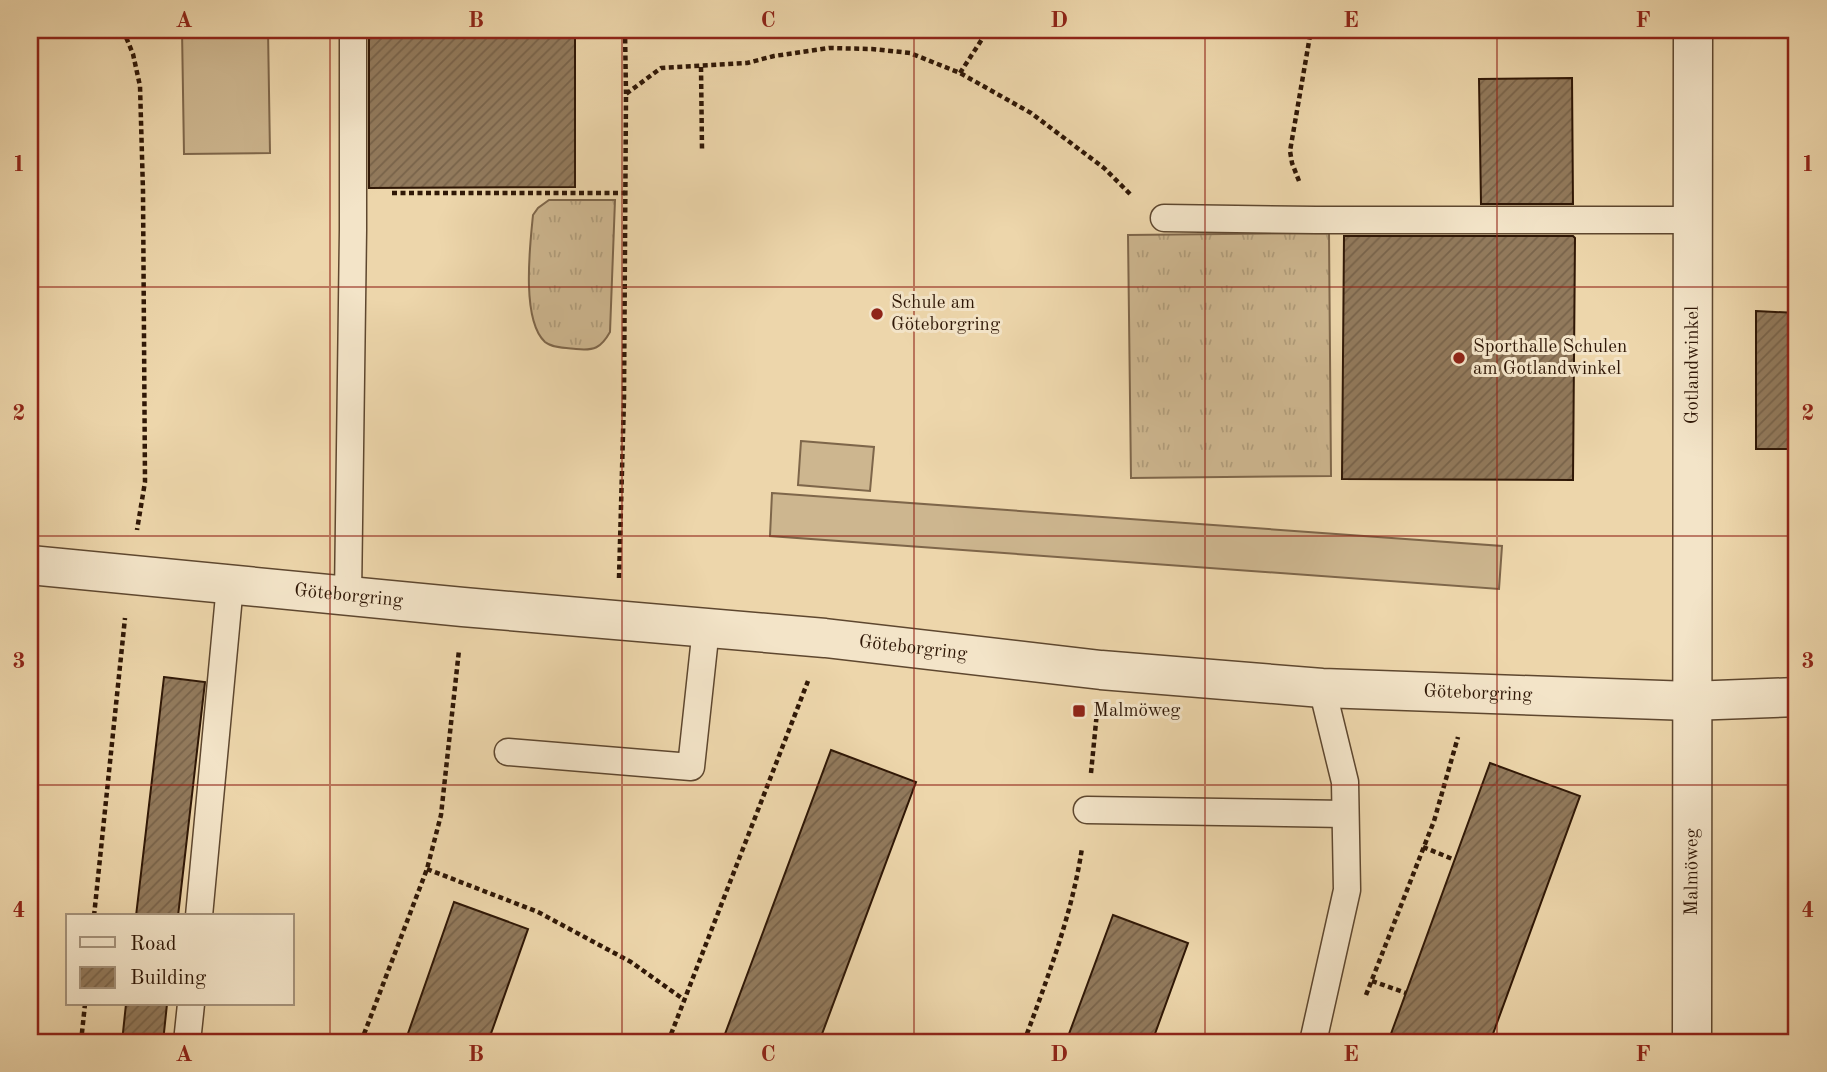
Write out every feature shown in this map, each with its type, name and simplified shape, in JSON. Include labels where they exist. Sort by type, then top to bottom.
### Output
[{"type":"street","name":"Gotlandwinkel","points":[[1690,701],[1693,30]]},
{"type":"street","name":"Göteborgring","points":[[30,565],[463,607],[825,638],[1101,670],[1322,688],[1690,701],[1797,698]]},
{"type":"street","name":"Malmöweg","points":[[1690,701],[1692,1042]]},
{"type":"lane","points":[[348,596],[353,193],[352,30]]},
{"type":"lane","points":[[1164,218],[1692,220]]},
{"type":"lane","points":[[199,914],[230,585]]},
{"type":"lane","points":[[508,752],[691,767],[706,628]]},
{"type":"lane","points":[[1313,1042],[1347,890],[1345,782],[1322,688]]},
{"type":"lane","points":[[1087,810],[1345,814]]},
{"type":"lane","points":[[187,1042],[191,1006]]},
{"type":"path","points":[[94,914],[129,576],[145,482],[144,205],[140,86],[133,54],[123,30]]},
{"type":"path","points":[[618,621],[624,399],[625,30]]},
{"type":"path","points":[[960,73],[988,30]]},
{"type":"path","points":[[1311,30],[1290,151],[1292,163],[1316,220]]},
{"type":"path","points":[[626,94],[661,68],[747,63],[800,51],[861,49],[910,53],[960,73],[1031,113],[1104,168],[1150,213],[1164,218]]},
{"type":"path","points":[[701,67],[702,149]]},
{"type":"path","points":[[353,193],[625,193]]},
{"type":"path","points":[[361,1042],[427,869],[441,814],[463,607]]},
{"type":"path","points":[[668,1042],[825,638]]},
{"type":"path","points":[[1024,1042],[1052,965],[1077,876],[1087,810],[1101,670]]},
{"type":"path","points":[[1363,1003],[1446,783],[1470,692]]},
{"type":"path","points":[[1423,847],[1455,860]]},
{"type":"path","points":[[427,869],[538,912],[631,962],[683,999]]},
{"type":"path","points":[[1372,981],[1406,993]]},
{"type":"path","points":[[81,1042],[85,1006]]},
{"type":"green space","points":[[182,30],[268,30],[270,153],[184,154]]},
{"type":"green space","points":[[549,200],[615,200],[610,332],[600,345],[592,349],[555,347],[545,342],[537,331],[530,300],[530,244],[533,215]]},
{"type":"green space","points":[[1329,233],[1331,476],[1131,478],[1128,235]]},
{"type":"green space","points":[[801,441],[874,447],[870,491],[798,485]]},
{"type":"green space","points":[[772,493],[1502,546],[1499,589],[770,536]]},
{"type":"building","points":[[369,30],[575,30],[575,187],[369,188]]},
{"type":"building","points":[[1572,78],[1573,204],[1481,204],[1479,79]]},
{"type":"building","name":"Sporthalle Schulen am Gotlandwinkel","points":[[1344,236],[1575,238],[1573,480],[1342,479]]},
{"type":"building","points":[[1756,311],[1797,313],[1797,449],[1756,449]]},
{"type":"building","points":[[164,677],[205,682],[178,914],[136,914]]},
{"type":"building","points":[[831,750],[916,782],[819,1042],[722,1042]]},
{"type":"building","points":[[1490,763],[1580,796],[1490,1042],[1388,1042]]},
{"type":"building","points":[[454,902],[528,929],[488,1042],[405,1042]]},
{"type":"building","points":[[1113,915],[1188,943],[1152,1042],[1066,1042]]},
{"type":"building","points":[[126,1006],[167,1006],[163,1042],[122,1042]]},
{"type":"place","name":"Schule am Göteborgring","points":[[877,314]]},
{"type":"place","name":"Sporthalle Schulen am Gotlandwinkel","points":[[1459,358]]},
{"type":"place","name":"Malmöweg","points":[[1079,711]]}]
